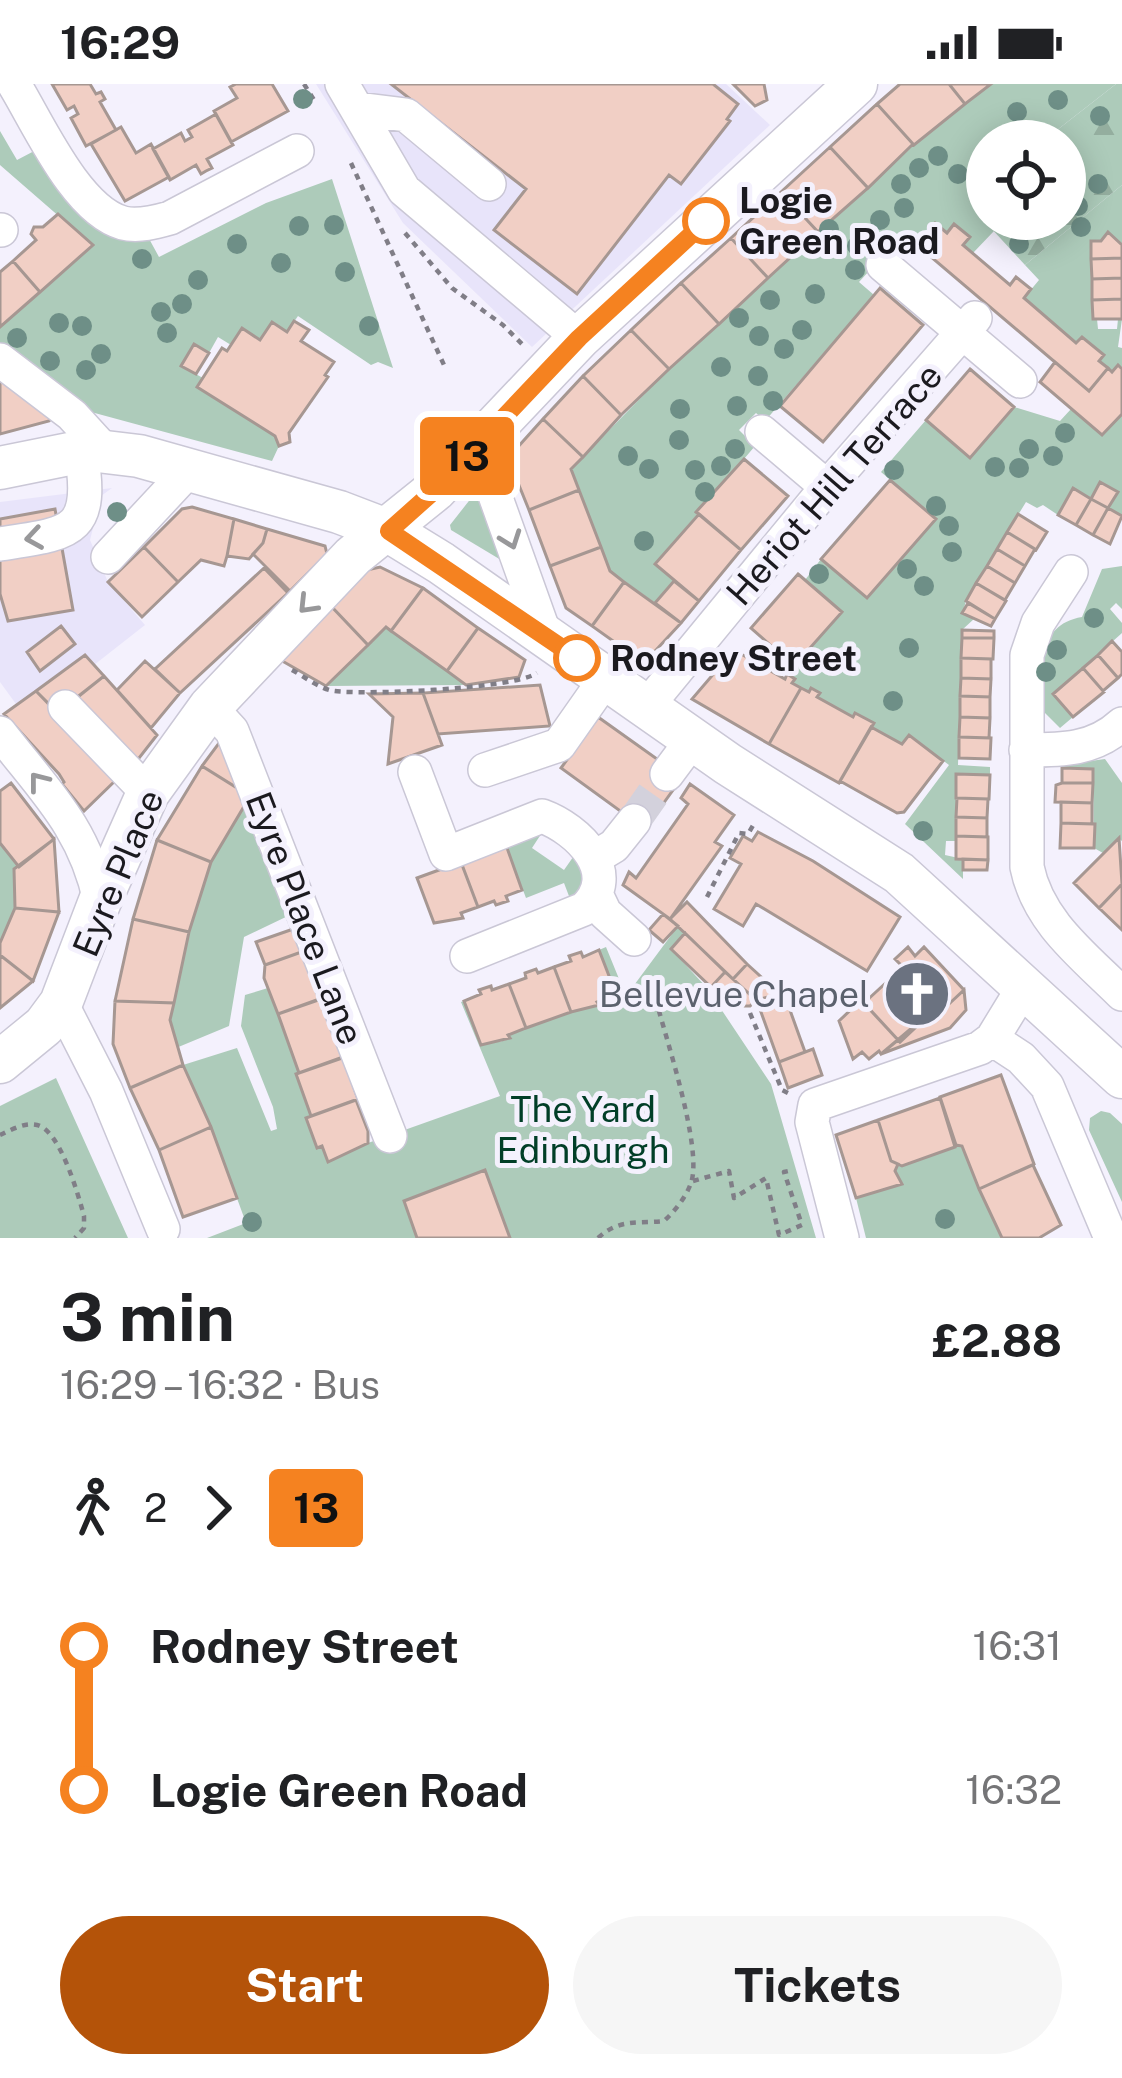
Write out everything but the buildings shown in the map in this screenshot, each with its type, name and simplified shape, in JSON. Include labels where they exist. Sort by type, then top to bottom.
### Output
[{"type":"main road","name":"Eyre Place","points":[[0,1062],[44,1026],[61,1003],[148,793],[210,707],[353,556],[389,531],[579,338],[847,87]]},
{"type":"main road","points":[[0,468],[93,451],[190,469],[389,531],[899,873],[1122,1077]]},
{"type":"street","points":[[17,96],[69,176],[100,209],[123,223],[170,218],[227,192],[297,151]]},
{"type":"street","points":[[350,97],[404,190],[579,338]]},
{"type":"street","points":[[350,97],[406,115],[489,184]]},
{"type":"street","points":[[884,265],[969,325],[1021,381]]},
{"type":"street","name":"Heriot Hill Terrace","points":[[646,706],[969,325]]},
{"type":"street","points":[[0,360],[72,415],[93,451],[76,523],[61,534],[0,544]]},
{"type":"street","points":[[762,432],[827,487]]},
{"type":"street","points":[[477,445],[545,635]]},
{"type":"street","points":[[108,557],[190,469]]},
{"type":"street","points":[[1071,572],[1030,638],[1024,841],[1035,896],[1052,923],[1122,994]]},
{"type":"street","points":[[485,770],[559,745],[606,678]]},
{"type":"street","points":[[64,707],[148,793]]},
{"type":"street","name":"Eyre Place Lane","points":[[210,707],[232,731],[390,1136]]},
{"type":"street","points":[[1026,750],[1097,743],[1122,724]]},
{"type":"street","points":[[0,733],[76,830],[92,864],[100,901]]},
{"type":"street","points":[[667,774],[693,739]]},
{"type":"street","points":[[415,772],[446,854],[542,816],[582,840],[594,858],[601,909],[634,939]]},
{"type":"street","points":[[594,858],[614,846],[634,821]]},
{"type":"street","points":[[467,956],[578,913],[596,894]]},
{"type":"street","points":[[842,1238],[812,1114],[964,1056],[992,1039],[1025,985]]},
{"type":"street","points":[[61,1003],[106,1091],[163,1229]]},
{"type":"street","points":[[992,1039],[1021,1058],[1047,1086],[1111,1238]]},
{"type":"path","points":[[378,199],[346,153],[444,365]]},
{"type":"path","points":[[401,229],[452,288],[503,325],[547,370]]},
{"type":"path","points":[[261,652],[329,691],[467,688],[526,680]]},
{"type":"path","points":[[707,897],[739,833],[748,834],[773,792]]},
{"type":"path","points":[[598,1238],[627,1221],[664,1221],[693,1181],[693,1146],[656,1000]]},
{"type":"path","points":[[750,1013],[782,1090],[812,1114]]},
{"type":"path","points":[[0,1135],[37,1125],[53,1136],[84,1216],[83,1228],[75,1238]]},
{"type":"path","points":[[693,1181],[729,1171],[734,1198],[766,1178],[779,1235],[802,1225],[784,1172]]},
{"type":"shaded area","points":[[316,84],[726,84],[770,125],[532,347],[403,223]]},
{"type":"shaded area","points":[[112,488],[101,496],[90,540],[108,582],[145,625],[94,665],[85,655],[16,704],[0,682],[0,502]]},
{"type":"green space","points":[[991,84],[1116,84],[1070,120],[966,120],[966,240],[985,240],[973,253],[963,245],[954,225],[947,233],[935,224],[917,245],[903,234],[859,282],[874,295],[765,421],[756,413],[739,430],[755,446],[656,563],[674,581],[655,603],[610,571],[571,469],[669,369],[913,144]]},
{"type":"green space","points":[[1122,84],[1122,185],[1086,215],[1086,120],[1070,120]]},
{"type":"green space","points":[[0,131],[17,160],[38,149],[147,235],[159,257],[266,203],[332,179],[393,368],[378,362],[371,365],[298,316],[287,332],[271,323],[260,340],[231,345],[218,337],[209,353],[193,344],[181,366],[203,378],[198,388],[275,436],[279,446],[272,461],[80,409],[0,349],[0,327],[92,245],[0,165]]},
{"type":"green space","points":[[1122,185],[1122,245],[1091,242],[1093,319],[1098,329],[1117,329],[1122,319],[1118,347],[1122,348],[1122,369],[1118,366],[1112,372],[1099,361],[1104,355],[1082,337],[1076,343],[1024,298],[1039,280],[1025,265],[1055,240],[1086,240],[1086,215]]},
{"type":"green space","points":[[1002,240],[1055,240],[1025,265]]},
{"type":"green space","points":[[1014,407],[1060,421],[1071,409],[1101,435],[1122,414],[1122,516],[1108,508],[1117,492],[1101,482],[1091,499],[1073,489],[1058,515],[1043,505],[1037,508],[1026,502],[966,600],[963,613],[975,618],[962,630],[958,765],[990,767],[990,775],[956,775],[956,841],[946,841],[945,855],[963,859],[963,879],[905,824],[949,765],[909,735],[902,744],[871,727],[873,722],[856,713],[853,717],[817,697],[812,689],[809,692],[792,683],[794,678],[787,675],[841,613],[805,580],[821,559],[867,597],[935,518],[881,472],[926,420],[970,458]]},
{"type":"green space","points":[[472,497],[479,499],[501,560],[451,530]]},
{"type":"green space","points":[[1122,566],[1122,609],[1116,603],[1110,609],[1122,623],[1122,633],[1054,694],[1073,717],[1060,728],[1040,708],[1044,652],[1056,629],[1082,617],[1102,569]]},
{"type":"green space","points":[[386,627],[466,685],[326,686]]},
{"type":"green space","points":[[1105,759],[1122,783],[1122,841],[1118,838],[1103,853],[1094,848],[1093,770],[1062,765]]},
{"type":"green space","points":[[246,803],[290,915],[244,937],[229,1026],[176,1048],[170,1020],[189,932],[211,862]]},
{"type":"green space","points":[[545,828],[532,848],[564,870],[578,850],[589,879],[572,904],[564,883],[526,898],[506,845]]},
{"type":"green space","points":[[0,843],[19,867],[14,870],[15,908],[0,943]]},
{"type":"green space","name":"The Yard Edinburgh","points":[[678,926],[685,933],[671,949],[707,988],[771,1084],[816,1238],[207,1238],[246,1223],[183,1065],[237,1048],[271,1131],[277,1129],[241,1026],[245,995],[268,988],[299,1073],[317,1147],[322,1146],[328,1162],[500,1096],[461,1002],[499,1042],[509,1039],[509,1035],[616,995],[599,950],[606,947],[626,996]]},
{"type":"green space","points":[[56,1078],[128,1238],[0,1238],[0,1106]]},
{"type":"green space","points":[[1101,1111],[1122,1124],[1122,1202],[1089,1130],[1090,1118]]},
{"type":"green space","points":[[962,1146],[1002,1238],[866,1238],[856,1198],[902,1184],[895,1171],[898,1164]]},
{"type":"tunnel","points":[[634,821],[667,774]]},
{"type":"bus line","name":"13","points":[[577,658],[389,531],[435,490],[579,338],[706,221]]},
{"type":"place","name":"Logie Green Road","points":[[706,221]]},
{"type":"place","name":"Rodney Street","points":[[577,658]]},
{"type":"place","name":"Bellevue Chapel","points":[[917,994]]}]
